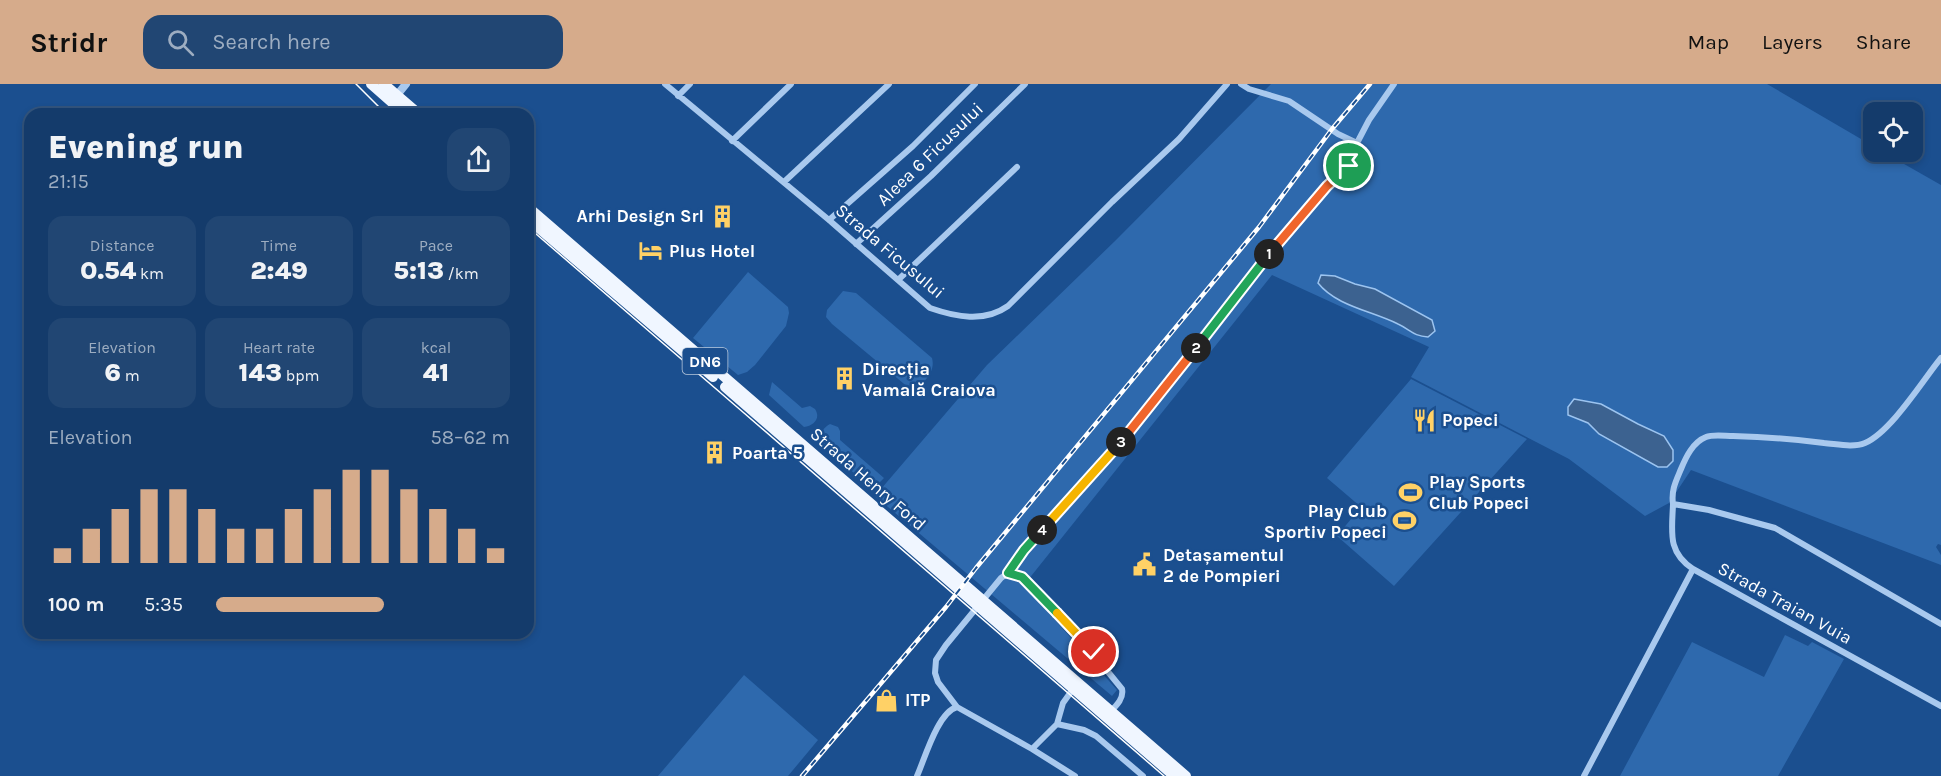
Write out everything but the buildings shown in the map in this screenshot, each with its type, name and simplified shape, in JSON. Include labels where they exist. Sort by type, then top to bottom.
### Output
[{"type":"main road","points":[[370,84],[398,108]]},
{"type":"main road","points":[[384,84],[412,108]]},
{"type":"main road","name":"Strada Henry Ford","points":[[534,212],[1186,776]]},
{"type":"main road","name":"Strada Henry Ford","points":[[534,224],[1174,776]]},
{"type":"street","points":[[397,95],[406,84]]},
{"type":"street","name":"Strada Ficusului","points":[[665,84],[829,220],[930,308],[948,315],[966,317],[997,314],[1008,306],[1179,139],[1227,84]]},
{"type":"street","points":[[678,96],[690,84]]},
{"type":"street","points":[[732,141],[791,84]]},
{"type":"street","points":[[783,182],[889,84]]},
{"type":"street","points":[[829,220],[913,146],[975,84]]},
{"type":"street","name":"Aleea 6 Ficusului","points":[[856,244],[931,176],[1025,84]]},
{"type":"street","points":[[1240,84],[1289,101],[1338,134],[1357,143]]},
{"type":"street","points":[[1075,776],[957,707],[938,682],[934,667],[941,652],[962,624],[1001,578],[1008,573],[1024,550],[1130,431],[1292,226],[1327,186],[1349,166],[1354,158],[1357,143],[1374,110],[1394,84]]},
{"type":"street","points":[[898,280],[1017,167]]},
{"type":"street","points":[[1693,569],[1679,558],[1674,548],[1672,495],[1684,461],[1693,446],[1700,440],[1708,435],[1780,437],[1847,446],[1865,443],[1896,416],[1941,358]]},
{"type":"street","points":[[1673,504],[1709,510],[1775,528],[1941,624]]},
{"type":"street","name":"Strada Traian Vuia","points":[[1584,776],[1693,569],[1941,706]]},
{"type":"street","points":[[1008,573],[1022,577],[1078,635],[1122,689],[1124,694],[1111,711]]},
{"type":"street","points":[[1032,749],[1056,724],[1063,703],[1073,689]]},
{"type":"street","points":[[917,776],[941,721],[957,707]]},
{"type":"street","points":[[1056,724],[1077,728],[1096,736],[1143,776]]},
{"type":"shaded area","points":[[1271,84],[1767,84],[1863,140],[1863,162],[1901,162],[1941,185],[1941,545],[1938,544],[1936,547],[1941,555],[1941,565],[1691,470],[1669,503],[1645,516],[1569,459],[1411,377],[1429,347],[1272,275],[1024,585],[1117,690],[1112,696],[875,496],[987,365],[1115,241]]},
{"type":"shaded area","points":[[748,272],[788,307],[789,313],[786,326],[755,365],[747,372],[738,375],[693,338]]},
{"type":"shaded area","points":[[1321,275],[1335,276],[1375,289],[1432,320],[1435,331],[1428,337],[1419,335],[1388,319],[1344,303],[1318,283]]},
{"type":"shaded area","points":[[843,291],[856,293],[932,358],[932,368],[923,382],[909,388],[832,324],[826,317],[827,310]]},
{"type":"shaded area","name":"Play Sports Club Popeci","points":[[1411,379],[1527,439],[1394,586],[1337,536],[1361,507],[1327,478]]},
{"type":"shaded area","points":[[772,382],[802,408],[810,406],[815,409],[817,418],[813,423],[804,427],[769,395]]},
{"type":"shaded area","points":[[1574,399],[1601,404],[1664,436],[1673,450],[1673,461],[1667,467],[1658,467],[1599,434],[1588,423],[1568,415],[1568,407]]},
{"type":"shaded area","points":[[830,424],[838,427],[840,440],[884,478],[873,489],[822,446],[824,443],[820,439],[821,434]]},
{"type":"shaded area","points":[[1785,635],[1808,646],[1812,642],[1844,659],[1778,776],[1620,776],[1692,642],[1764,677]]},
{"type":"shaded area","points":[[744,675],[818,740],[788,776],[658,776]]},
{"type":"tram line","points":[[356,84],[380,108]]},
{"type":"tram line","points":[[534,232],[1164,776]]},
{"type":"railway","points":[[802,776],[946,607],[1259,227],[1332,129],[1370,84]]},
{"type":"place","name":"Arhi Design Srl","points":[[722,216]]},
{"type":"place","name":"Plus Hotel","points":[[651,251]]},
{"type":"place","name":"Direcția Vamală Craiova","points":[[844,379]]},
{"type":"place","name":"Popeci","points":[[1424,420]]},
{"type":"place","name":"Poarta 5","points":[[714,453]]},
{"type":"place","name":"Play Sports Club Popeci","points":[[1411,492]]},
{"type":"place","name":"Play Club Sportiv Popeci","points":[[1405,521]]},
{"type":"place","name":"Detașamentul 2 de Pompieri","points":[[1145,565]]},
{"type":"place","name":"ITP","points":[[887,700]]},
{"type":"route","points":[[1094,652],[1022,577],[1008,573],[1024,550],[1069,498],[1110,456],[1292,226],[1327,186],[1349,166]]}]
